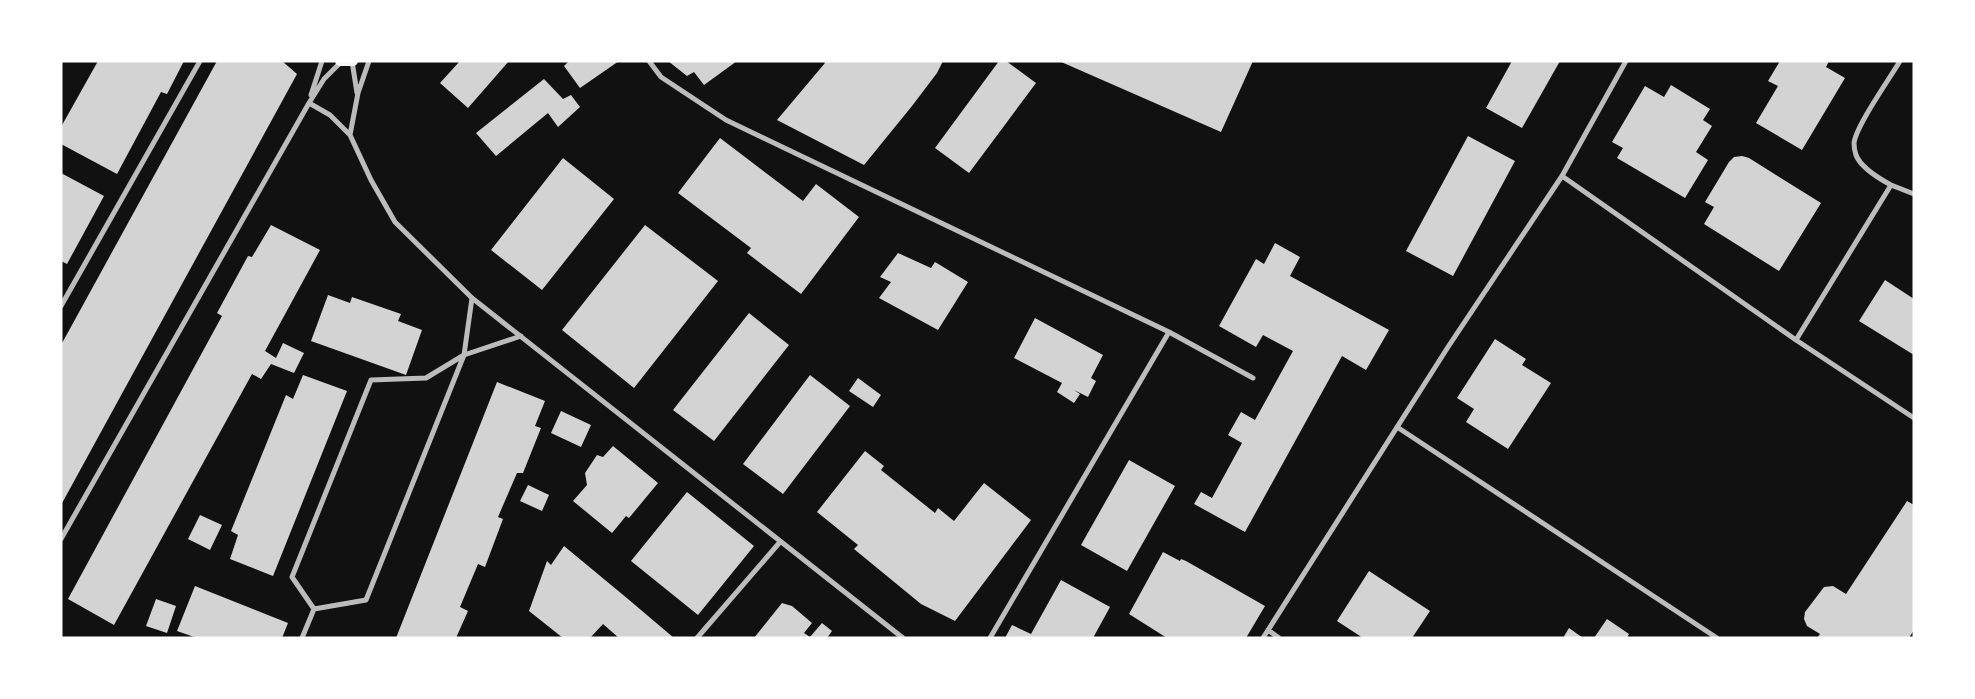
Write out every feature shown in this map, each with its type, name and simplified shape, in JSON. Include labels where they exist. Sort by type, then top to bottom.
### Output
[{"type":"main road","points":[[340,62],[352,61]]},
{"type":"street","points":[[61,306],[200,61]]},
{"type":"street","points":[[309,103],[322,61]]},
{"type":"street","points":[[350,135],[357,94],[352,61]]},
{"type":"street","points":[[350,135],[358,93],[368,61]]},
{"type":"street","points":[[649,61],[661,77],[726,120],[1169,332],[1253,378]]},
{"type":"street","points":[[1263,638],[1397,427],[1562,176],[1626,61]]},
{"type":"street","points":[[1900,61],[1864,121],[1854,143],[1856,156],[1876,177],[1914,194]]},
{"type":"street","points":[[61,539],[309,103],[324,80],[340,62]]},
{"type":"street","points":[[309,103],[330,115],[350,135],[371,180],[395,222],[472,298],[903,638]]},
{"type":"street","points":[[1562,176],[1796,340],[1914,418]]},
{"type":"street","points":[[1796,340],[1891,185]]},
{"type":"street","points":[[314,609],[366,600],[464,355],[472,298]]},
{"type":"street","points":[[990,638],[1169,332]]},
{"type":"street","points":[[314,609],[292,577],[371,380],[426,378],[464,355],[520,336]]},
{"type":"street","points":[[1397,427],[1717,638]]},
{"type":"street","points":[[697,638],[780,542]]},
{"type":"street","points":[[302,638],[314,609]]},
{"type":"street","points":[[1268,630],[1279,638]]},
{"type":"building","points":[[98,61],[184,61],[167,94],[161,92],[117,174],[61,144],[61,127]]},
{"type":"building","points":[[217,61],[282,61],[297,74],[61,505],[61,345]]},
{"type":"building","points":[[460,61],[509,61],[468,108],[440,83]]},
{"type":"building","points":[[569,61],[619,61],[580,88],[564,66]]},
{"type":"building","points":[[668,61],[737,61],[704,85],[694,72],[687,76]]},
{"type":"building","points":[[823,61],[943,61],[937,73],[912,106],[864,165],[777,120],[825,63]]},
{"type":"building","points":[[999,61],[1006,61],[1036,83],[969,173],[935,148]]},
{"type":"building","points":[[1059,61],[1253,61],[1221,132]]},
{"type":"building","points":[[1512,61],[1560,61],[1522,128],[1486,108]]},
{"type":"building","points":[[1780,61],[1829,61],[1826,67],[1845,78],[1802,150],[1756,123],[1778,86],[1768,81]]},
{"type":"building","points":[[544,79],[563,99],[571,95],[580,107],[558,127],[548,113],[496,156],[476,133]]},
{"type":"building","points":[[1671,85],[1710,109],[1703,120],[1712,126],[1696,152],[1708,160],[1685,198],[1617,158],[1623,148],[1612,142],[1645,86],[1664,97]]},
{"type":"building","points":[[1468,136],[1515,161],[1453,276],[1406,251]]},
{"type":"building","points":[[720,138],[803,201],[816,184],[859,217],[801,294],[747,253],[751,248],[678,193]]},
{"type":"building","points":[[1742,156],[1749,158],[1821,203],[1779,271],[1704,224],[1714,207],[1705,202],[1729,162],[1734,157]]},
{"type":"building","points":[[563,158],[614,199],[542,290],[491,250]]},
{"type":"building","points":[[61,173],[104,196],[67,264],[61,261]]},
{"type":"building","points":[[271,225],[320,250],[265,351],[276,358],[283,343],[304,353],[294,373],[271,364],[261,379],[252,374],[114,625],[68,599],[222,316],[217,313],[248,256],[252,257]]},
{"type":"building","points":[[645,225],[718,281],[634,388],[562,330]]},
{"type":"building","points":[[1275,243],[1300,257],[1290,276],[1389,330],[1366,370],[1342,356],[1245,532],[1194,504],[1201,492],[1212,498],[1242,443],[1228,435],[1241,412],[1255,420],[1293,351],[1263,335],[1256,347],[1219,326],[1256,259],[1264,264]]},
{"type":"building","points":[[898,253],[931,268],[935,262],[968,282],[938,330],[879,298],[891,282],[880,277]]},
{"type":"building","points":[[1885,280],[1914,299],[1914,355],[1859,321]]},
{"type":"building","points":[[328,295],[350,303],[352,297],[401,314],[398,321],[422,330],[406,375],[311,341]]},
{"type":"building","points":[[749,313],[789,345],[714,441],[673,410]]},
{"type":"building","points":[[1035,318],[1103,355],[1091,378],[1096,381],[1088,397],[1074,390],[1080,394],[1074,403],[1057,392],[1062,383],[1014,358]]},
{"type":"building","points":[[1495,339],[1526,359],[1522,365],[1551,383],[1508,449],[1466,422],[1474,409],[1457,398]]},
{"type":"building","points":[[303,375],[347,391],[273,576],[230,559],[238,535],[231,531],[286,395],[293,399]]},
{"type":"building","points":[[810,375],[850,406],[783,494],[743,464]]},
{"type":"building","points":[[858,378],[881,395],[873,407],[849,391]]},
{"type":"building","points":[[497,382],[545,401],[535,426],[541,428],[523,473],[517,473],[498,517],[503,519],[485,567],[478,564],[460,607],[468,611],[456,638],[396,638]]},
{"type":"building","points":[[561,411],[591,425],[581,447],[551,433]]},
{"type":"building","points":[[613,446],[658,483],[629,518],[626,516],[612,533],[573,501],[587,485],[585,473],[597,455],[603,457]]},
{"type":"building","points":[[865,451],[884,466],[881,470],[935,513],[938,508],[954,521],[984,483],[1031,520],[955,621],[921,604],[854,549],[858,545],[817,512]]},
{"type":"building","points":[[1129,460],[1175,486],[1127,571],[1081,545]]},
{"type":"building","points":[[528,485],[549,495],[542,511],[520,501]]},
{"type":"building","points":[[687,492],[754,546],[698,615],[631,561]]},
{"type":"building","points":[[1907,501],[1914,505],[1914,630],[1909,638],[1817,638],[1820,634],[1807,626],[1804,619],[1805,612],[1824,587],[1833,586],[1846,594]]},
{"type":"building","points":[[200,515],[222,525],[210,550],[188,539]]},
{"type":"building","points":[[564,546],[674,638],[619,638],[603,624],[590,638],[563,638],[529,611],[547,561],[551,565]]},
{"type":"building","points":[[1163,552],[1180,561],[1181,559],[1186,561],[1265,606],[1246,638],[1167,638],[1129,614]]},
{"type":"building","points":[[1369,571],[1430,611],[1412,638],[1363,638],[1337,621]]},
{"type":"building","points":[[1061,580],[1110,607],[1093,638],[1005,638],[1012,625],[1031,634]]},
{"type":"building","points":[[195,586],[288,623],[282,638],[197,638],[177,631]]},
{"type":"building","points":[[156,599],[176,606],[167,633],[146,626]]},
{"type":"building","points":[[782,603],[792,606],[812,623],[804,633],[810,637],[822,623],[832,631],[827,638],[754,638]]},
{"type":"building","points":[[1607,619],[1629,634],[1627,638],[1594,638]]},
{"type":"building","points":[[1569,628],[1583,638],[1563,638]]}]
